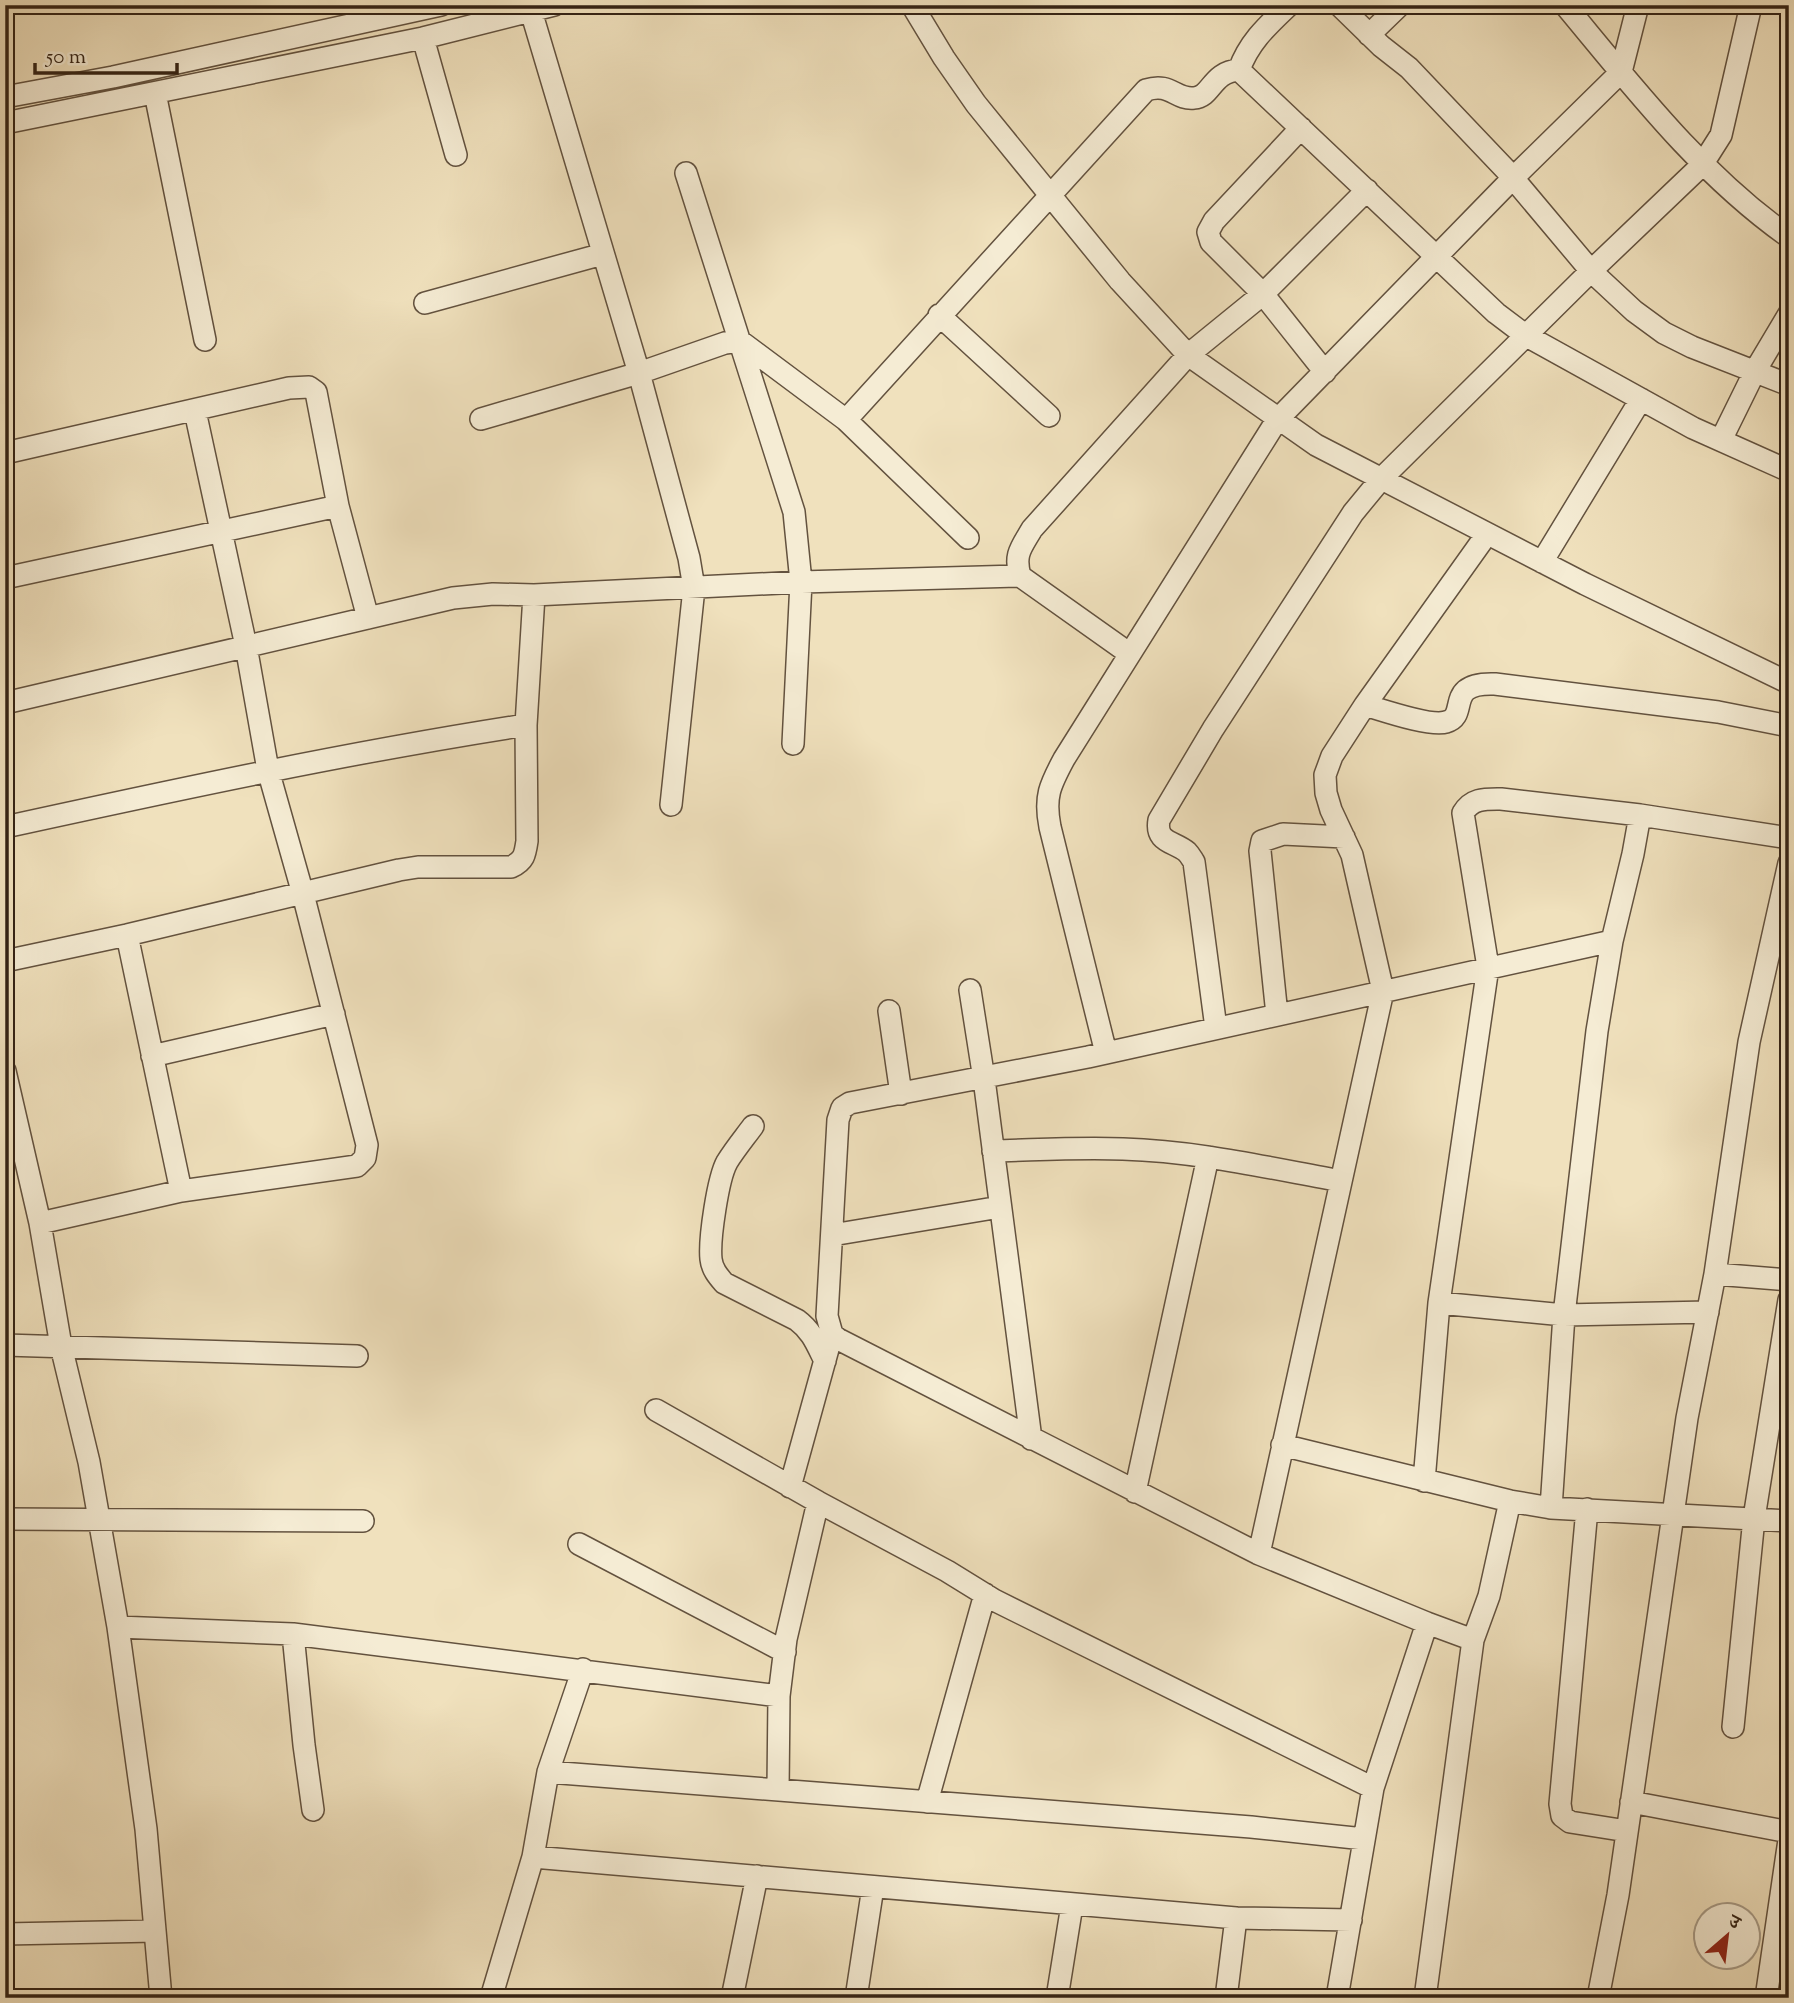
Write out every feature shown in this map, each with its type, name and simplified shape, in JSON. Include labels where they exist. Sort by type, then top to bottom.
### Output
[{"type":"street","points":[[5,97],[113,77],[442,5]]},
{"type":"street","points":[[5,122],[423,37],[554,5]]},
{"type":"street","points":[[912,5],[976,104],[1120,281],[1188,355],[1316,445],[1542,562],[1789,683]]},
{"type":"street","points":[[1239,70],[1245,53],[1256,36],[1289,5]]},
{"type":"street","points":[[1339,5],[1409,68],[1513,178],[1591,271],[1634,311],[1664,333],[1692,347],[1789,385]]},
{"type":"street","points":[[1370,35],[1400,5]]},
{"type":"street","points":[[1565,5],[1702,165],[1760,216],[1789,237]]},
{"type":"street","points":[[1106,1053],[1046,806],[1050,786],[1064,759],[1277,420],[1438,258],[1513,178],[1621,72],[1638,5]]},
{"type":"street","points":[[1216,1028],[1194,862],[1187,852],[1161,837],[1159,820],[1242,683],[1353,513],[1381,479],[1525,335],[1702,165],[1721,135],[1751,5]]},
{"type":"street","points":[[531,12],[639,373],[694,588],[671,805]]},
{"type":"street","points":[[423,37],[456,155]]},
{"type":"street","points":[[846,420],[1146,90],[1157,86],[1194,99],[1205,94],[1226,71],[1239,70],[1496,313],[1525,335],[1693,428],[1789,471]]},
{"type":"street","points":[[155,93],[205,340]]},
{"type":"street","points":[[1301,128],[1213,221],[1208,232],[1211,242],[1263,293],[1325,372]]},
{"type":"street","points":[[686,173],[794,512],[801,582],[793,744]]},
{"type":"street","points":[[1020,576],[1016,562],[1019,550],[1032,529],[1188,355],[1263,293],[1367,190]]},
{"type":"street","points":[[425,303],[603,254]]},
{"type":"street","points":[[1721,440],[1755,371],[1789,314]]},
{"type":"street","points":[[939,315],[1049,416]]},
{"type":"street","points":[[481,419],[639,373],[725,343],[740,341],[846,420],[968,538]]},
{"type":"street","points":[[5,453],[289,388],[309,387],[316,392],[338,506],[368,618]]},
{"type":"street","points":[[1542,562],[1641,399]]},
{"type":"street","points":[[40,1223],[181,1191],[357,1166],[365,1158],[368,1145],[268,770],[246,646],[195,411]]},
{"type":"street","points":[[5,578],[338,506]]},
{"type":"street","points":[[1259,1554],[1383,991],[1352,855],[1331,810],[1325,775],[1332,756],[1365,705],[1487,534]]},
{"type":"street","points":[[5,703],[453,598],[493,594],[534,595],[801,582],[1020,576],[1130,654]]},
{"type":"street","points":[[5,961],[418,867],[511,867],[519,863],[525,855],[527,841],[526,725],[534,595]]},
{"type":"street","points":[[1365,705],[1436,723],[1449,722],[1457,715],[1459,698],[1466,688],[1478,683],[1718,712],[1789,726]]},
{"type":"street","points":[[5,827],[268,770],[406,743],[526,725]]},
{"type":"street","points":[[1424,1481],[1439,1303],[1488,967],[1463,824],[1463,813],[1468,804],[1481,799],[1501,799],[1640,815],[1789,838]]},
{"type":"street","points":[[1551,1507],[1564,1315],[1597,1031],[1612,940],[1640,815]]},
{"type":"street","points":[[1276,1015],[1260,851],[1262,841],[1283,834],[1344,837]]},
{"type":"street","points":[[1598,1998],[1618,1895],[1687,1418],[1715,1274],[1749,1042],[1789,863]]},
{"type":"street","points":[[127,935],[181,1191]]},
{"type":"street","points":[[790,1487],[832,1334],[827,1315],[838,1120],[842,1108],[850,1103],[984,1079],[1106,1053],[1612,940]]},
{"type":"street","points":[[970,990],[1031,1439]]},
{"type":"street","points":[[889,1011],[901,1094]]},
{"type":"street","points":[[152,1056],[334,1014]]},
{"type":"street","points":[[5,1071],[40,1223],[61,1346],[89,1462],[118,1627],[146,1829],[161,1998]]},
{"type":"street","points":[[753,1126],[727,1162],[720,1178],[711,1262],[724,1283],[806,1327],[824,1361]]},
{"type":"street","points":[[993,1151],[1122,1149],[1208,1157],[1341,1181]]},
{"type":"street","points":[[1135,1492],[1208,1157]]},
{"type":"street","points":[[832,1235],[1000,1207]]},
{"type":"street","points":[[1715,1274],[1789,1280]]},
{"type":"street","points":[[1733,1727],[1754,1518],[1789,1300]]},
{"type":"street","points":[[1439,1303],[1564,1315],[1708,1312]]},
{"type":"street","points":[[832,1334],[1031,1439],[1259,1554],[1474,1640]]},
{"type":"street","points":[[5,1345],[357,1356]]},
{"type":"street","points":[[656,1410],[985,1594],[1373,1788]]},
{"type":"street","points":[[1282,1446],[1510,1501],[1551,1507],[1789,1521]]},
{"type":"street","points":[[1425,1998],[1474,1640],[1489,1596],[1510,1501]]},
{"type":"street","points":[[778,1790],[779,1696],[785,1652],[818,1502]]},
{"type":"street","points":[[1587,1509],[1560,1804],[1562,1816],[1570,1822],[1627,1831]]},
{"type":"street","points":[[5,1519],[363,1521]]},
{"type":"street","points":[[579,1544],[785,1652]]},
{"type":"street","points":[[927,1802],[985,1594]]},
{"type":"street","points":[[1337,1998],[1373,1788],[1427,1623]]},
{"type":"street","points":[[118,1627],[293,1634],[779,1696]]},
{"type":"street","points":[[293,1634],[313,1810]]},
{"type":"street","points":[[491,1998],[533,1857],[548,1772],[583,1669]]},
{"type":"street","points":[[548,1772],[1251,1827],[1364,1839]]},
{"type":"street","points":[[1631,1802],[1789,1832]]},
{"type":"street","points":[[1766,1998],[1784,1920],[1789,1840]]},
{"type":"street","points":[[533,1857],[1236,1918],[1351,1920]]},
{"type":"street","points":[[732,1998],[757,1877]]},
{"type":"street","points":[[856,1998],[873,1887]]},
{"type":"street","points":[[1057,1998],[1072,1905]]},
{"type":"street","points":[[1226,1998],[1236,1918]]},
{"type":"street","points":[[6,1927],[155,1931]]}]
